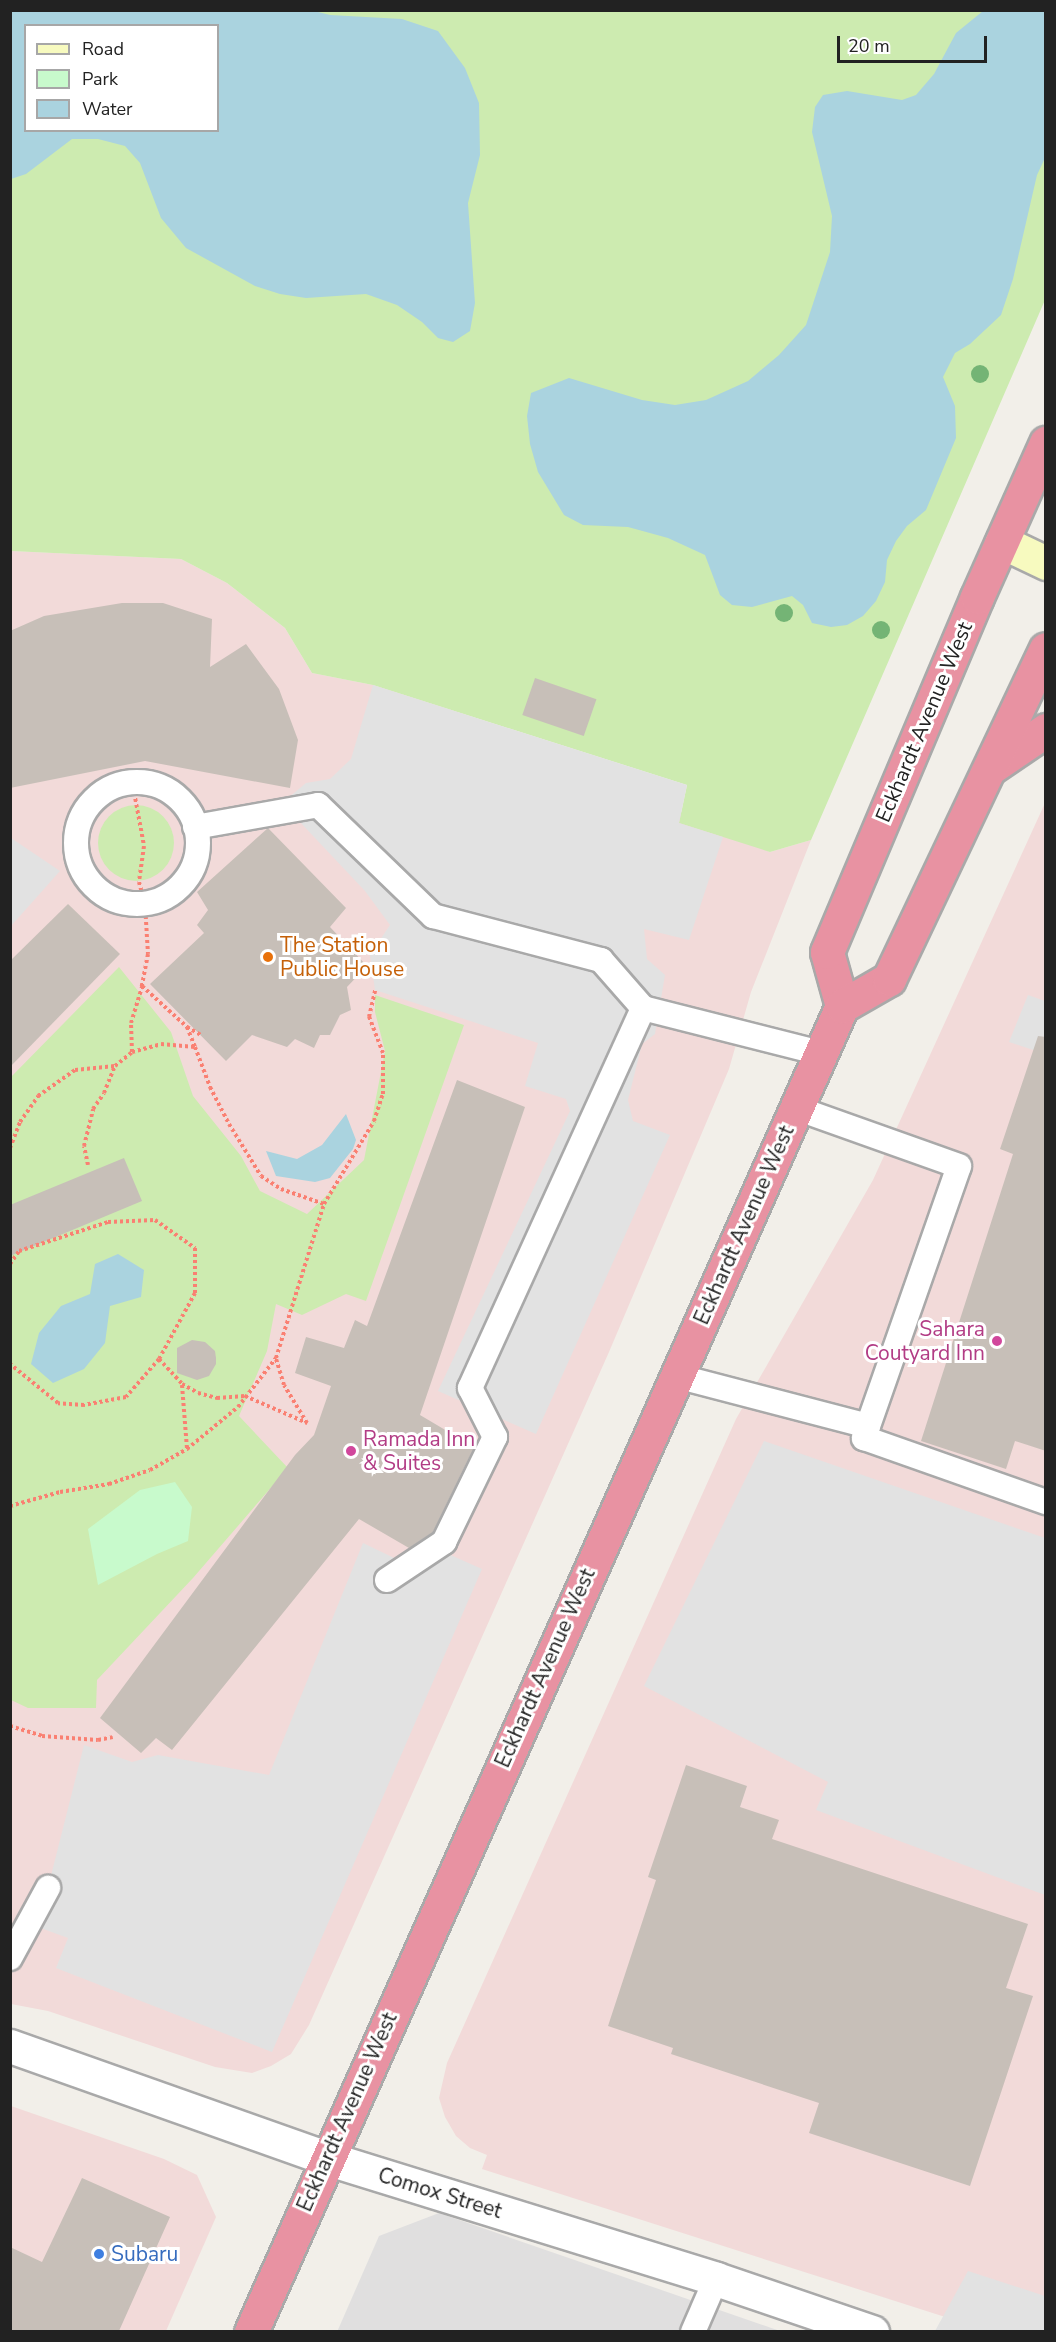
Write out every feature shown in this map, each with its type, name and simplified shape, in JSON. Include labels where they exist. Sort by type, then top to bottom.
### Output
[{"type":"highway","name":"Eckhardt Avenue West","points":[[251,2331],[326,2158],[842,1006],[827,952],[1002,542],[1041,464]]},
{"type":"highway","points":[[842,1006],[889,979],[1046,649]]},
{"type":"highway","points":[[989,769],[1046,730]]},
{"type":"main road","points":[[1002,542],[1046,563]]},
{"type":"street","name":"Comox Street","points":[[10,2046],[326,2158],[716,2279],[872,2331]]},
{"type":"lane","points":[[132,781],[156,784],[178,795],[192,815],[199,843],[192,872],[172,893],[145,904],[120,902],[98,890],[81,870],[75,845],[79,820],[100,793],[132,781]]},
{"type":"lane","points":[[195,827],[318,805],[433,916],[601,960],[643,1008],[821,1053]]},
{"type":"lane","points":[[387,1580],[444,1542],[495,1437],[470,1388],[643,1008]]},
{"type":"lane","points":[[796,1108],[959,1166],[864,1438],[1046,1502]]},
{"type":"lane","points":[[676,1376],[868,1426]]},
{"type":"lane","points":[[10,1958],[48,1888]]},
{"type":"lane","points":[[693,2331],[716,2279]]},
{"type":"path","points":[[132,781],[144,846],[140,882],[145,904],[148,954],[142,986],[131,1023],[132,1052]]},
{"type":"path","points":[[142,986],[187,1027],[201,1035]]},
{"type":"path","points":[[10,1506],[60,1492],[109,1484],[150,1470],[187,1449],[238,1407],[276,1358],[324,1204],[374,1121],[383,1094],[383,1053],[369,1017],[375,990]]},
{"type":"path","points":[[187,1027],[210,1087],[229,1124],[261,1176],[281,1189],[324,1204]]},
{"type":"path","points":[[88,1165],[84,1146],[93,1109],[104,1093],[115,1066],[132,1052],[161,1044],[195,1047]]},
{"type":"path","points":[[10,1148],[20,1122],[38,1096],[75,1070],[115,1066]]},
{"type":"path","points":[[10,1264],[19,1251],[108,1222],[155,1220],[195,1248],[195,1293],[159,1359],[126,1397],[84,1405],[58,1403],[10,1364]]},
{"type":"path","points":[[159,1359],[182,1384],[198,1393],[217,1398],[245,1396],[307,1423],[285,1385],[276,1358]]},
{"type":"path","points":[[182,1384],[187,1449]]},
{"type":"path","points":[[10,1726],[42,1736],[98,1740],[113,1737]]},
{"type":"shaded area","points":[[11,551],[181,559],[227,583],[285,628],[312,673],[373,685],[463,714],[770,852],[811,840],[751,992],[729,1069],[609,1352],[309,2025],[291,2054],[271,2066],[252,2073],[215,2067],[48,2011],[11,2004]]},
{"type":"shaded area","points":[[373,685],[687,785],[679,823],[723,837],[689,940],[644,929],[647,959],[665,975],[655,1034],[642,1044],[628,1100],[633,1121],[670,1135],[536,1434],[438,1391],[570,1111],[566,1099],[525,1086],[538,1043],[375,990],[370,955],[390,925],[365,891],[282,803],[306,783],[330,779],[351,759]]},
{"type":"shaded area","points":[[1045,803],[1045,2331],[989,2331],[482,2169],[487,2155],[470,2148],[456,2136],[445,2117],[439,2098],[447,2063],[736,1419],[873,1180]]},
{"type":"shaded area","points":[[11,838],[60,871],[11,926]]},
{"type":"shaded area","points":[[1028,995],[1045,1001],[1045,1054],[1009,1042]]},
{"type":"shaded area","points":[[764,1441],[1045,1538],[1045,1895],[816,1810],[828,1782],[644,1686]]},
{"type":"shaded area","points":[[363,1543],[417,1569],[446,1553],[482,1569],[272,2052],[56,1968],[68,1938],[38,1927],[84,1745],[132,1762],[158,1755],[269,1775]]},
{"type":"shaded area","points":[[11,2106],[164,2159],[197,2175],[216,2217],[166,2331],[11,2332]]},
{"type":"shaded area","points":[[439,2213],[780,2331],[337,2332],[379,2236]]},
{"type":"shaded area","points":[[968,2271],[1045,2296],[1045,2331],[935,2331]]},
{"type":"green space","points":[[11,11],[1045,11],[1045,300],[811,840],[770,852],[679,823],[687,785],[373,685],[312,673],[285,628],[227,583],[181,559],[11,551]]},
{"type":"green space","points":[[129,805],[143,805],[157,811],[168,822],[174,836],[171,858],[163,870],[143,881],[129,881],[115,875],[104,864],[98,850],[98,836],[104,822],[115,811]]},
{"type":"green space","points":[[119,967],[171,1032],[193,1096],[241,1156],[260,1191],[307,1214],[364,1160],[385,1051],[375,1012],[375,995],[464,1025],[366,1301],[346,1294],[302,1315],[276,1304],[267,1351],[239,1416],[288,1468],[193,1578],[97,1680],[96,1708],[28,1708],[11,1700],[11,1077]]},
{"type":"green space","points":[[175,1482],[192,1507],[188,1541],[157,1554],[98,1585],[88,1529],[140,1490]]},
{"type":"water","points":[[11,11],[314,11],[330,15],[402,19],[438,31],[465,68],[479,103],[480,155],[468,203],[475,303],[470,331],[453,342],[438,338],[422,322],[397,305],[366,294],[306,298],[280,294],[255,286],[186,248],[161,218],[140,163],[125,146],[98,139],[72,139],[26,174],[11,179]]},
{"type":"water","points":[[983,11],[1045,11],[1045,158],[1037,175],[1013,279],[1001,315],[970,344],[955,353],[943,377],[955,406],[956,438],[926,510],[907,526],[896,541],[887,560],[885,582],[876,601],[863,616],[847,625],[831,627],[812,623],[803,605],[792,596],[752,607],[732,605],[720,595],[705,555],[668,538],[628,527],[583,525],[564,515],[538,472],[530,444],[527,416],[531,393],[569,378],[642,400],[675,405],[706,400],[748,381],[779,355],[806,325],[830,252],[832,216],[812,132],[815,107],[823,95],[847,91],[902,100],[916,95],[934,74],[956,33]]},
{"type":"water","points":[[346,1114],[356,1140],[353,1149],[330,1178],[315,1182],[276,1176],[266,1151],[297,1159],[322,1145]]},
{"type":"water","points":[[118,1254],[144,1270],[141,1297],[110,1306],[105,1343],[84,1369],[53,1383],[31,1364],[39,1333],[61,1306],[90,1294],[95,1264]]},
{"type":"building","points":[[122,603],[163,603],[212,619],[210,667],[246,644],[279,689],[298,740],[290,788],[145,761],[10,788],[10,631],[44,616]]},
{"type":"building","points":[[535,678],[596,699],[584,736],[522,715]]},
{"type":"building","name":"The Station Public House","points":[[268,828],[346,908],[330,927],[367,966],[347,987],[351,1010],[340,1015],[330,1035],[320,1035],[314,1048],[295,1039],[287,1047],[252,1035],[226,1061],[150,984],[204,933],[197,925],[208,910],[197,892]]},
{"type":"building","points":[[68,904],[120,954],[10,1067],[10,961]]},
{"type":"building","points":[[1038,1036],[1046,1037],[1046,1451],[1015,1441],[1006,1469],[921,1441],[1013,1154],[1000,1149]]},
{"type":"building","points":[[457,1080],[525,1107],[420,1415],[474,1447],[433,1532],[409,1548],[359,1519],[172,1750],[156,1738],[141,1753],[100,1718],[295,1455],[314,1435],[331,1386],[295,1373],[306,1337],[344,1348],[355,1320],[367,1326]]},
{"type":"building","points":[[124,1158],[142,1201],[10,1256],[10,1205]]},
{"type":"building","points":[[192,1340],[205,1342],[215,1351],[216,1358],[216,1364],[209,1376],[197,1380],[177,1373],[177,1348]]},
{"type":"building","points":[[686,1765],[747,1786],[740,1807],[779,1820],[772,1839],[1028,1924],[1006,1988],[1033,1996],[970,2186],[809,2133],[819,2103],[671,2054],[673,2048],[608,2026],[656,1880],[648,1877]]},
{"type":"building","name":"Subaru","points":[[82,2178],[170,2217],[119,2331],[10,2331],[10,2247],[42,2262]]},
{"type":"place","name":"The Station Public House","points":[[268,957]]},
{"type":"place","name":"Sahara Coutyard Inn","points":[[997,1341]]},
{"type":"place","name":"Ramada Inn & Suites","points":[[351,1451]]},
{"type":"place","name":"Subaru","points":[[99,2254]]}]
